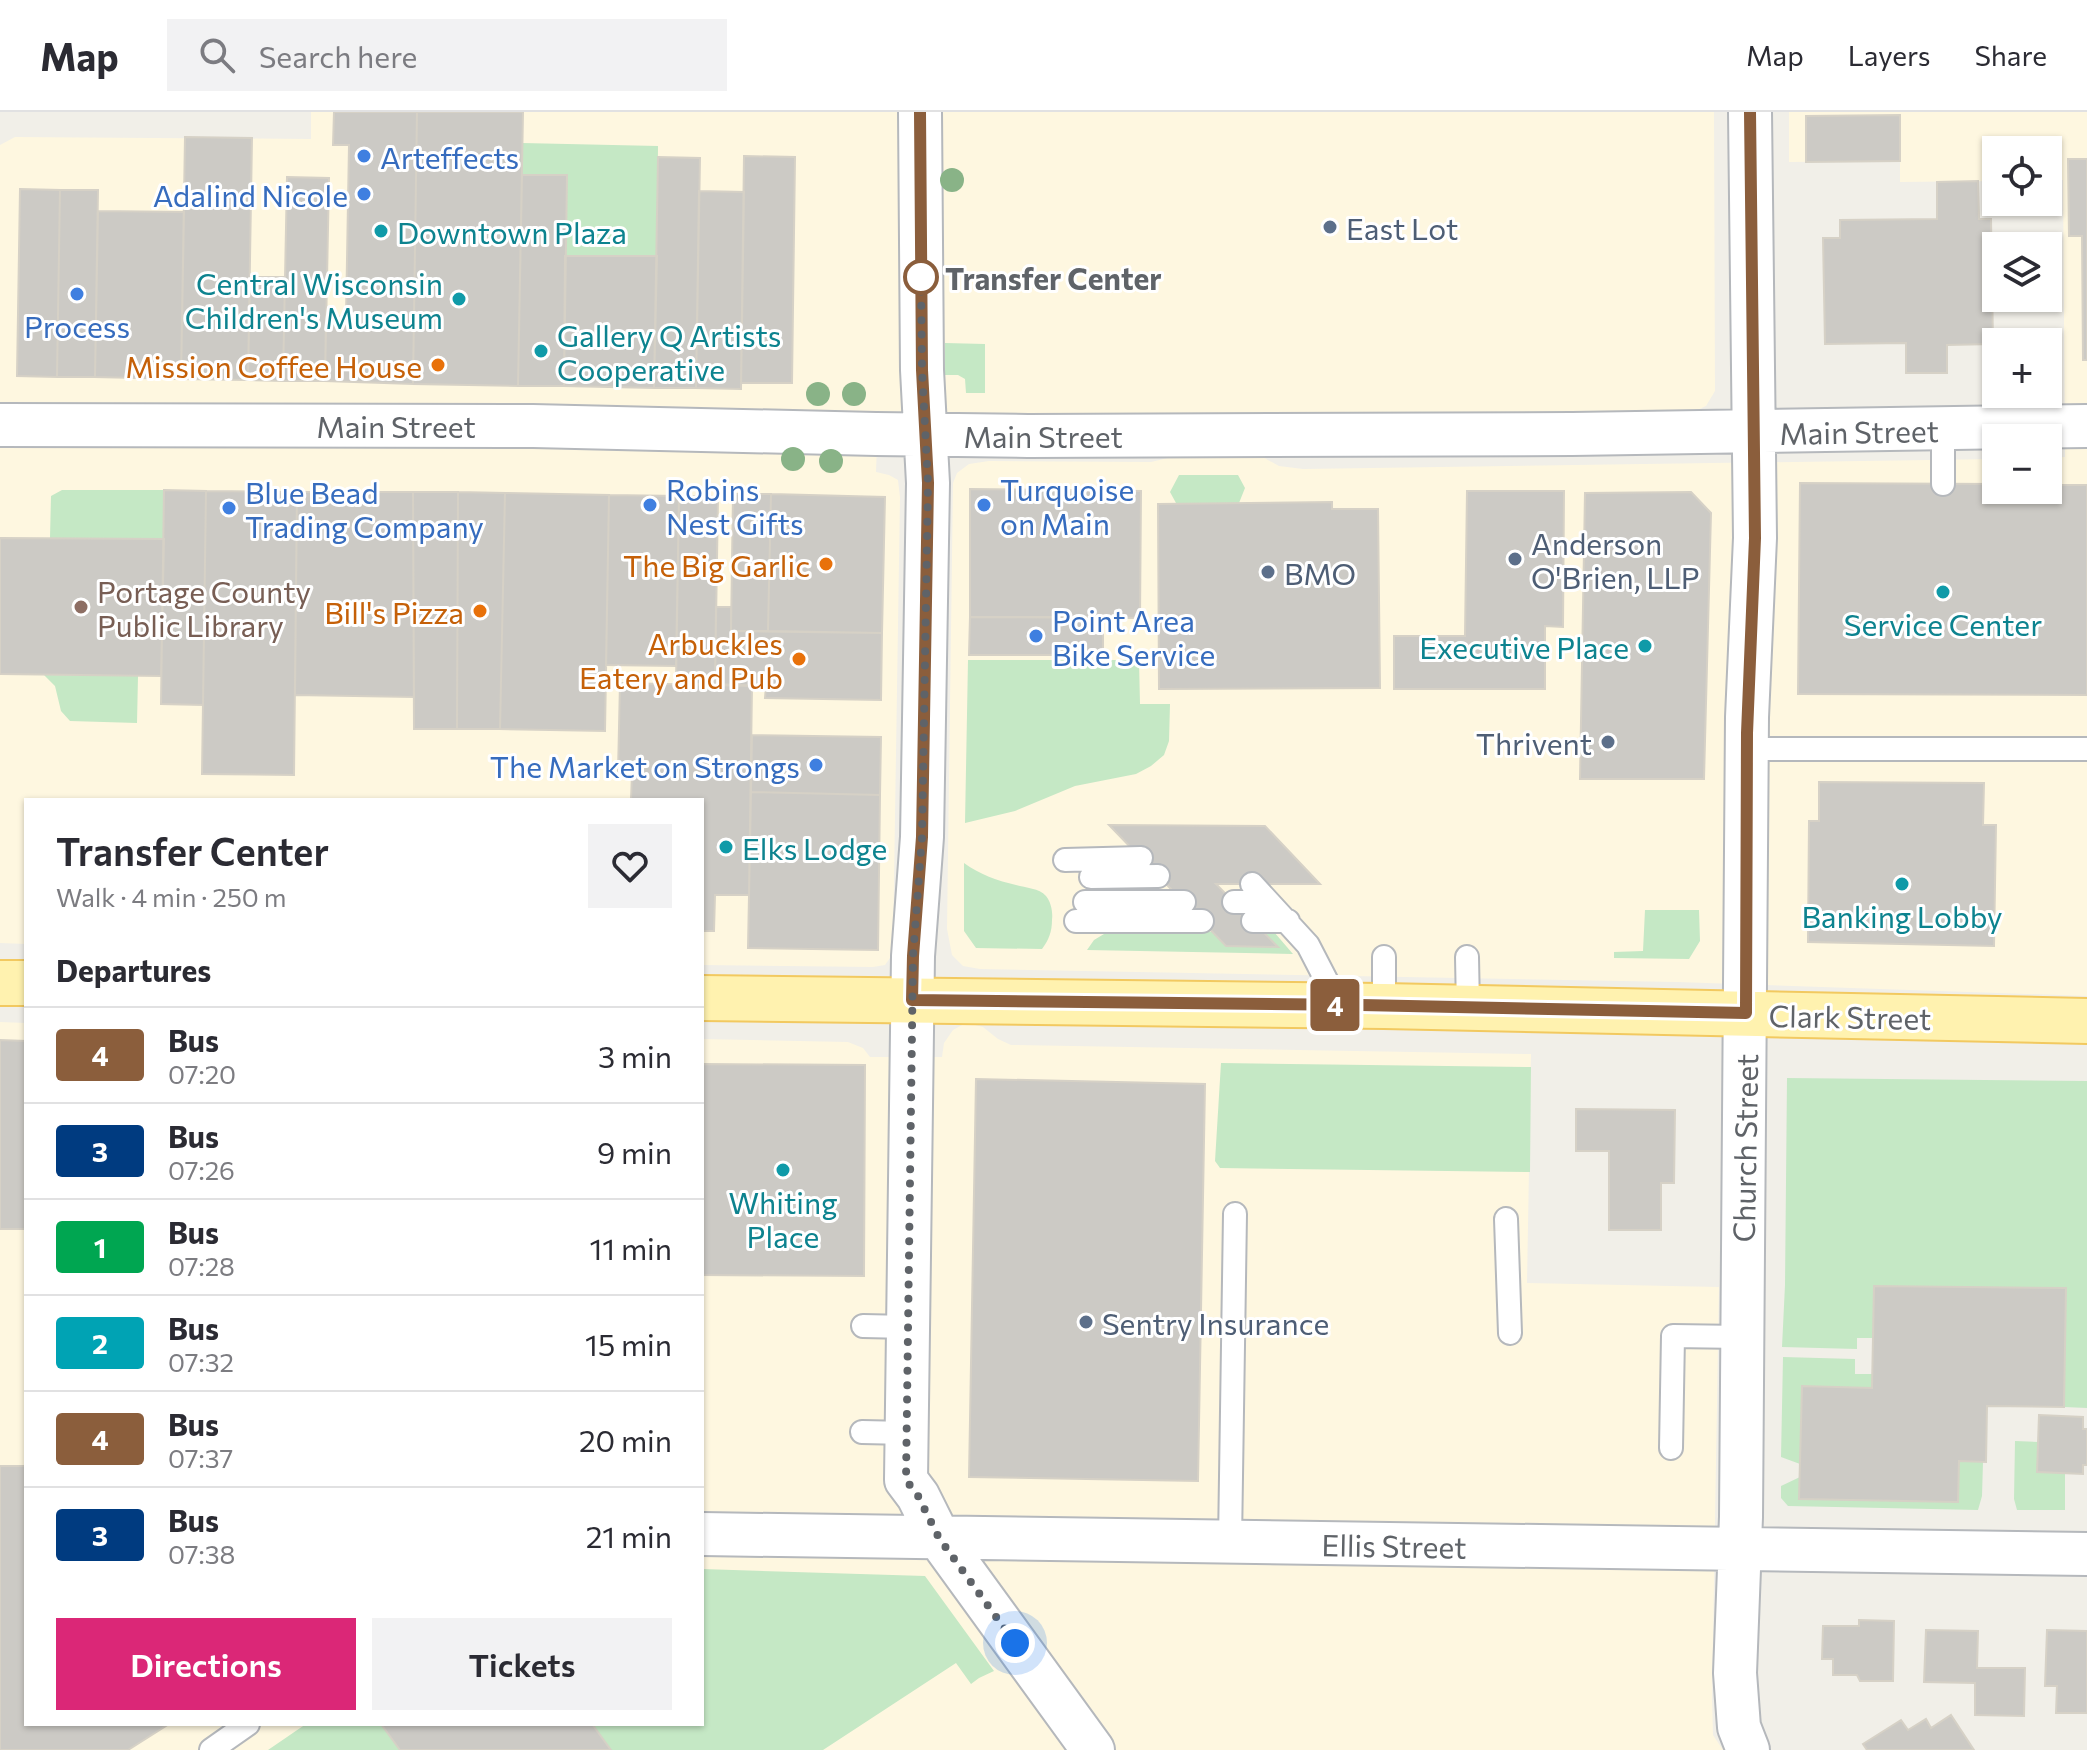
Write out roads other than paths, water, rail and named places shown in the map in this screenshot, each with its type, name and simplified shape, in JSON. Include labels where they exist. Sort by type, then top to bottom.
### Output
[{"type":"main road","points":[[0,983],[24,983]]},
{"type":"main road","name":"Clark Street","points":[[704,998],[1339,1005],[2087,1021]]},
{"type":"street","points":[[920,112],[922,370],[928,483],[922,837],[912,1000],[906,1480],[918,1496],[939,1538],[1093,1750]]},
{"type":"street","name":"Church Street","points":[[1748,1750],[1739,1727],[1735,1673],[1740,1551],[1747,749],[1755,538],[1750,112]]},
{"type":"street","name":"Main Street","points":[[0,425],[533,426],[926,434],[1431,435],[1753,433],[2087,426]]},
{"type":"street","name":"Ellis Street","points":[[704,1534],[2087,1554]]},
{"type":"lane","points":[[1943,429],[1943,484]]},
{"type":"lane","points":[[1747,749],[2087,749]]},
{"type":"lane","points":[[1065,860],[1141,858]]},
{"type":"lane","points":[[1091,877],[1158,876]]},
{"type":"lane","points":[[1252,884],[1308,945],[1339,1005]]},
{"type":"lane","points":[[1184,902],[1080,911],[1202,921]]},
{"type":"lane","points":[[1234,902],[1267,902]]},
{"type":"lane","points":[[1253,921],[1288,921]]},
{"type":"lane","points":[[1384,957],[1384,1006]]},
{"type":"lane","points":[[1467,957],[1468,1008]]},
{"type":"lane","points":[[1230,1542],[1235,1214]]},
{"type":"lane","points":[[1506,1219],[1510,1333]]},
{"type":"lane","points":[[863,1326],[908,1327]]},
{"type":"lane","points":[[1671,1448],[1673,1336],[1742,1337]]},
{"type":"lane","points":[[862,1432],[907,1433]]},
{"type":"lane","points":[[211,1750],[245,1726]]},
{"type":"place","name":"Arteffects","points":[[364,156]]},
{"type":"place","name":"Adalind Nicole","points":[[364,194]]},
{"type":"place","name":"East Lot","points":[[1330,227]]},
{"type":"place","name":"Downtown Plaza","points":[[381,231]]},
{"type":"place","name":"Transfer Center","points":[[921,277]]},
{"type":"place","name":"Process","points":[[77,294]]},
{"type":"place","name":"Central Wisconsin Children's Museum","points":[[459,299]]},
{"type":"place","name":"Gallery Q Artists Cooperative","points":[[541,351]]},
{"type":"place","name":"Mission Coffee House","points":[[438,365]]},
{"type":"place","name":"Robins Nest Gifts","points":[[650,505]]},
{"type":"place","name":"Turquoise on Main","points":[[984,505]]},
{"type":"place","name":"Blue Bead Trading Company","points":[[229,508]]},
{"type":"place","name":"Anderson O'Brien, LLP","points":[[1515,559]]},
{"type":"place","name":"The Big Garlic","points":[[826,564]]},
{"type":"place","name":"BMO","points":[[1268,572]]},
{"type":"place","name":"Service Center","points":[[1943,592]]},
{"type":"place","name":"Portage County Public Library","points":[[81,607]]},
{"type":"place","name":"Bill's Pizza","points":[[480,611]]},
{"type":"place","name":"Point Area Bike Service","points":[[1036,636]]},
{"type":"place","name":"Executive Place","points":[[1645,646]]},
{"type":"place","name":"Arbuckles Eatery and Pub","points":[[799,659]]},
{"type":"place","name":"Thrivent","points":[[1608,742]]},
{"type":"place","name":"The Market on Strongs","points":[[816,765]]},
{"type":"place","name":"Elks Lodge","points":[[726,847]]},
{"type":"place","name":"Banking Lobby","points":[[1902,884]]},
{"type":"place","name":"Whiting Place","points":[[783,1170]]},
{"type":"place","name":"Sentry Insurance","points":[[1086,1322]]}]
